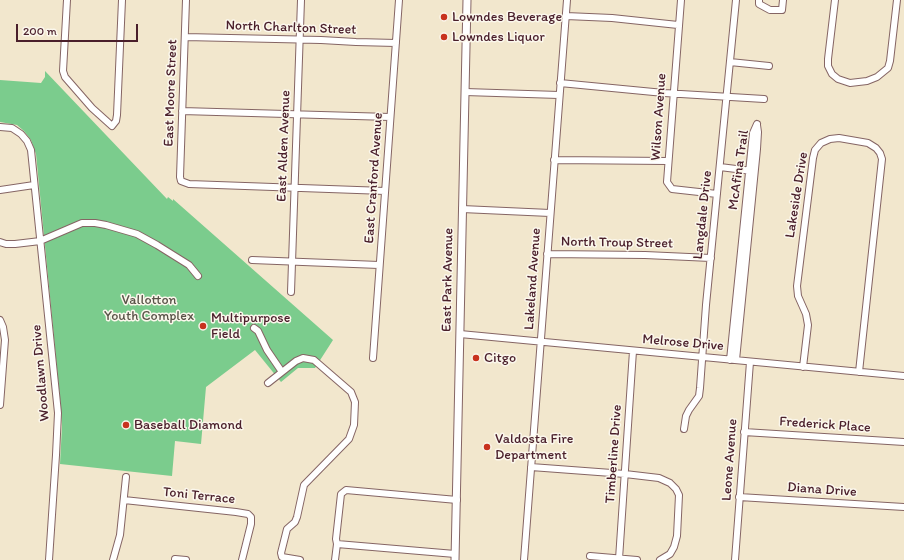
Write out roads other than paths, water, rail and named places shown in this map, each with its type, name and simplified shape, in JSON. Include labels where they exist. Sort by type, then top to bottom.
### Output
[{"type":"main road","name":"East Park Avenue","points":[[455,557],[467,0]]},
{"type":"street","points":[[66,0],[63,71],[65,77],[92,108],[112,126],[116,121],[117,115],[122,0]]},
{"type":"street","name":"East Moore Street","points":[[186,0],[181,181],[186,184],[294,188]]},
{"type":"street","name":"East Alden Avenue","points":[[291,292],[301,0]]},
{"type":"street","name":"East Cranford Avenue","points":[[373,358],[399,0]]},
{"type":"street","name":"Lakeland Avenue","points":[[524,560],[567,0]]},
{"type":"street","name":"Wilson Avenue","points":[[681,0],[667,182],[672,189],[717,194]]},
{"type":"street","name":"Langdale Drive","points":[[684,429],[686,416],[700,392],[704,334],[736,0]]},
{"type":"street","points":[[759,0],[759,4],[770,10],[782,10],[783,0]]},
{"type":"street","points":[[835,0],[828,66],[832,74],[838,79],[850,83],[866,81],[877,77],[888,68],[898,0]]},
{"type":"street","points":[[566,16],[612,18],[678,25]]},
{"type":"street","name":"North Charlton Street","points":[[185,37],[300,39],[396,43]]},
{"type":"street","points":[[730,62],[769,66]]},
{"type":"street","points":[[560,83],[673,94],[764,99]]},
{"type":"street","points":[[465,92],[560,95]]},
{"type":"street","points":[[182,111],[390,117]]},
{"type":"street","points":[[0,127],[12,128],[27,141],[31,150],[34,185],[0,190]]},
{"type":"street","name":"Lakeside Drive","points":[[803,367],[808,325],[806,314],[798,296],[797,286],[813,158],[816,150],[824,141],[839,138],[868,143],[876,148],[882,159],[859,372]]},
{"type":"street","name":"McAfina Trail","points":[[733,360],[754,149]]},
{"type":"street","points":[[554,160],[668,161]]},
{"type":"street","points":[[720,167],[752,171]]},
{"type":"street","name":"Woodlawn Drive","points":[[34,185],[58,423],[49,560]]},
{"type":"street","points":[[294,188],[385,191]]},
{"type":"street","points":[[462,209],[550,214]]},
{"type":"street","points":[[0,242],[15,244],[40,241],[82,224],[95,223],[137,234],[189,265],[198,276]]},
{"type":"street","name":"North Troup Street","points":[[547,254],[645,255],[711,258]]},
{"type":"street","points":[[252,260],[380,265]]},
{"type":"street","points":[[0,320],[3,327],[5,340],[0,405]]},
{"type":"street","points":[[254,328],[258,331],[267,350],[282,372]]},
{"type":"street","name":"Melrose Drive","points":[[460,334],[904,376]]},
{"type":"street","name":"Timberline Drive","points":[[619,559],[633,351]]},
{"type":"street","points":[[268,383],[296,361],[303,358],[314,360],[351,392],[355,402],[354,425],[349,439],[304,485],[297,517],[295,522],[287,529],[281,553],[282,557],[300,560]]},
{"type":"street","name":"Leone Avenue","points":[[735,560],[750,362]]},
{"type":"street","name":"Frederick Place","points":[[744,432],[904,442]]},
{"type":"street","points":[[531,467],[625,474],[664,479],[670,483],[678,492],[680,500],[676,541],[670,554],[660,560]]},
{"type":"street","points":[[113,560],[120,535],[126,477]]},
{"type":"street","points":[[335,560],[341,494],[346,490],[457,500]]},
{"type":"street","name":"Diana Drive","points":[[739,497],[904,507]]},
{"type":"street","name":"Toni Terrace","points":[[124,500],[248,514],[251,521],[242,560]]},
{"type":"street","points":[[337,544],[455,557]]},
{"type":"street","points":[[590,556],[637,560]]},
{"type":"street","points":[[175,559],[186,560]]},
{"type":"place","name":"Lowndes Beverage","points":[[444,17]]},
{"type":"place","name":"Lowndes Liquor","points":[[444,37]]},
{"type":"place","name":"Multipurpose Field","points":[[203,326]]},
{"type":"place","name":"Citgo","points":[[476,358]]},
{"type":"place","name":"Baseball Diamond","points":[[126,425]]},
{"type":"place","name":"Valdosta Fire Department","points":[[487,447]]},
{"type":"park label","name":"Vallotton Youth Complex","points":[[149,308]]}]
